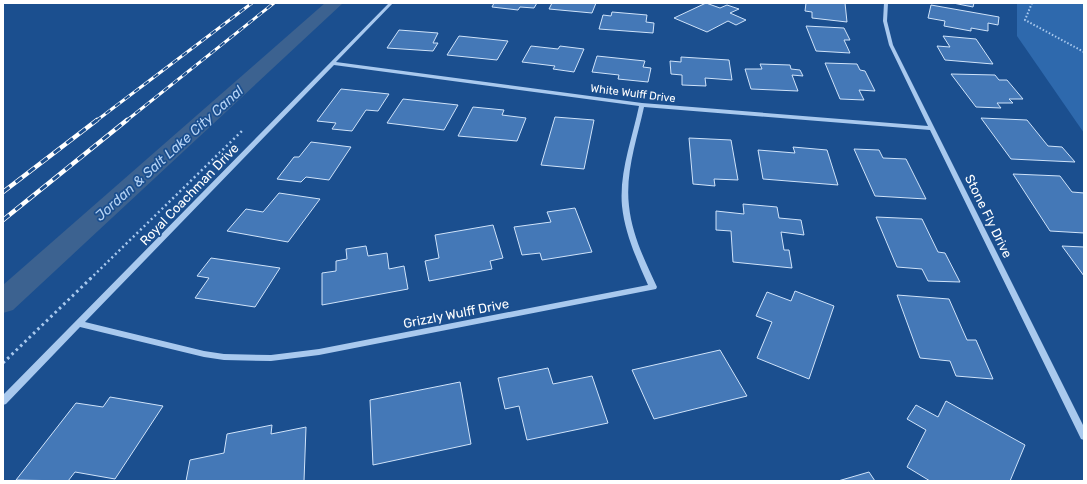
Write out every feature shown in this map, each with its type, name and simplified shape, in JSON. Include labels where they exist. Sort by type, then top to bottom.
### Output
[{"type":"street","name":"Royal Coachman Drive","points":[[3,402],[392,3]]},
{"type":"street","name":"Stone Fly Drive","points":[[886,3],[886,21],[891,45],[1084,436]]},
{"type":"street","name":"White Wulff Drive","points":[[333,63],[642,105],[932,128]]},
{"type":"street","name":"Grizzly Wulff Drive","points":[[79,324],[204,354],[246,358],[271,358],[319,352],[653,287],[636,249],[626,207],[627,179],[642,105]]},
{"type":"path","points":[[1032,3],[1032,8],[1026,20],[1084,52]]},
{"type":"path","points":[[3,363],[249,123]]},
{"type":"path","points":[[56,312],[62,313]]},
{"type":"shaded area","points":[[1017,3],[1084,3],[1084,133],[1017,36]]},
{"type":"building","points":[[494,3],[537,3],[534,8],[520,7],[518,10],[492,7]]},
{"type":"building","points":[[552,3],[596,3],[592,13],[549,9]]},
{"type":"building","points":[[706,3],[720,8],[727,5],[739,9],[730,13],[746,20],[736,25],[728,21],[707,32],[674,18]]},
{"type":"building","points":[[806,3],[845,3],[847,22],[812,18],[812,12],[805,11]]},
{"type":"building","points":[[953,3],[974,3],[973,7]]},
{"type":"building","points":[[931,5],[999,17],[998,25],[988,23],[988,31],[971,28],[971,31],[944,26],[945,21],[928,18]]},
{"type":"building","points":[[612,12],[647,15],[646,22],[654,23],[653,33],[599,29],[603,15],[611,16]]},
{"type":"building","points":[[806,26],[844,28],[850,40],[844,40],[850,53],[816,51]]},
{"type":"building","points":[[399,30],[438,33],[433,43],[438,43],[433,51],[387,48]]},
{"type":"building","points":[[459,36],[508,41],[497,60],[447,55]]},
{"type":"building","points":[[943,36],[976,39],[993,64],[945,60],[937,46],[950,47]]},
{"type":"building","points":[[531,46],[558,49],[560,46],[584,49],[574,72],[553,69],[555,66],[522,62]]},
{"type":"building","points":[[597,56],[645,61],[643,67],[651,68],[648,82],[618,79],[619,75],[592,72]]},
{"type":"building","points":[[681,57],[729,60],[732,80],[705,78],[706,86],[682,85],[682,75],[671,74],[670,61],[681,62]]},
{"type":"building","points":[[825,63],[857,64],[860,70],[865,71],[875,91],[859,90],[864,100],[840,99]]},
{"type":"building","points":[[760,64],[790,65],[791,69],[800,70],[803,76],[792,75],[798,91],[751,89],[745,69],[762,69]]},
{"type":"building","points":[[951,74],[995,75],[999,80],[1007,80],[1023,99],[1009,99],[1013,103],[997,103],[1001,108],[976,107]]},
{"type":"building","points":[[341,89],[389,94],[378,111],[366,110],[352,131],[332,129],[336,123],[317,121]]},
{"type":"building","points":[[403,99],[458,105],[444,130],[387,123]]},
{"type":"building","points":[[473,107],[504,110],[502,115],[526,118],[517,141],[458,136]]},
{"type":"building","points":[[555,117],[594,120],[584,169],[541,165]]},
{"type":"building","points":[[981,118],[1027,120],[1048,146],[1062,147],[1075,162],[1011,159]]},
{"type":"building","points":[[689,138],[731,140],[738,180],[714,179],[715,186],[693,184]]},
{"type":"building","points":[[311,142],[351,147],[329,180],[306,177],[301,182],[277,179],[294,157],[299,157]]},
{"type":"building","points":[[793,147],[827,150],[838,185],[763,179],[758,150],[795,153]]},
{"type":"building","points":[[854,149],[879,150],[883,158],[906,159],[926,199],[875,196]]},
{"type":"building","points":[[1013,174],[1060,176],[1072,192],[1084,193],[1084,233],[1050,231]]},
{"type":"building","points":[[279,193],[320,199],[288,242],[227,231],[246,209],[263,212]]},
{"type":"building","points":[[743,204],[777,207],[779,218],[801,220],[804,235],[781,232],[784,250],[789,250],[792,268],[733,262],[731,231],[716,230],[716,211],[744,214]]},
{"type":"building","points":[[575,208],[592,252],[542,260],[540,253],[522,255],[514,227],[551,222],[547,212]]},
{"type":"building","points":[[876,217],[922,219],[938,252],[945,253],[960,282],[928,281],[922,269],[897,267]]},
{"type":"building","points":[[493,225],[503,258],[490,261],[492,269],[429,281],[425,261],[439,258],[435,235]]},
{"type":"building","points":[[366,246],[368,256],[387,253],[389,269],[404,266],[408,289],[322,305],[322,273],[336,271],[336,261],[347,259],[346,249]]},
{"type":"building","points":[[1062,246],[1084,247],[1084,276]]},
{"type":"building","points":[[211,258],[280,268],[255,307],[195,298],[209,278],[197,276]]},
{"type":"building","points":[[795,291],[834,306],[809,379],[757,358],[772,322],[756,316],[767,292],[791,301]]},
{"type":"building","points":[[897,295],[949,299],[967,340],[976,340],[993,379],[956,376],[950,361],[920,358]]},
{"type":"building","points":[[720,350],[747,396],[654,419],[632,370]]},
{"type":"building","points":[[548,368],[553,384],[592,376],[608,423],[527,440],[519,406],[505,409],[498,378]]},
{"type":"building","points":[[460,382],[471,444],[373,465],[370,400]]},
{"type":"building","points":[[110,397],[163,406],[115,479],[75,472],[68,481],[16,480],[76,403],[103,407]]},
{"type":"building","points":[[946,401],[1025,445],[1010,481],[930,481],[907,467],[926,430],[907,419],[916,405],[938,417]]},
{"type":"building","points":[[272,425],[271,434],[306,427],[304,481],[186,481],[190,460],[224,453],[227,434]]},
{"type":"building","points":[[869,472],[875,481],[838,481]]},
{"type":"waterway","name":"Jordan & Salt Lake City Canal","points":[[3,302],[335,3]]},
{"type":"railway","points":[[96,121],[252,3]]},
{"type":"railway","points":[[126,121],[274,3]]},
{"type":"railway","points":[[3,192],[97,120]]},
{"type":"railway","points":[[3,220],[127,120]]}]
